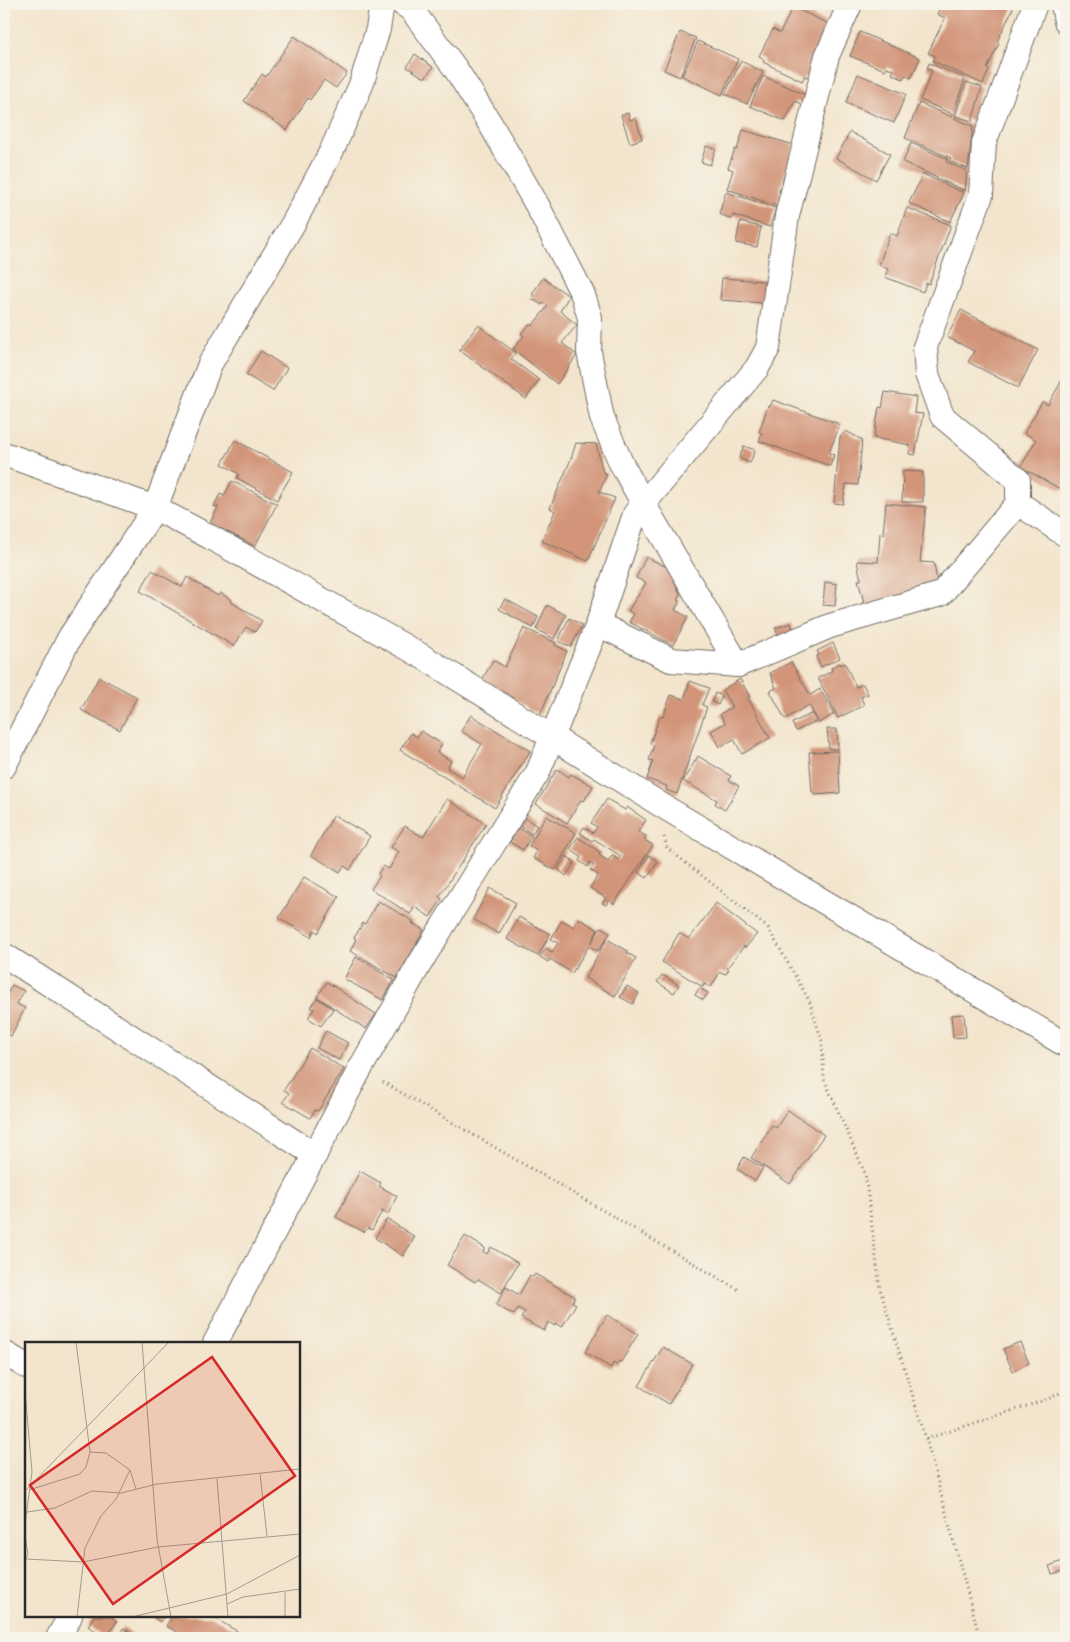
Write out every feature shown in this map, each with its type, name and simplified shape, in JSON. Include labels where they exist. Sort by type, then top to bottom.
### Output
[{"type":"street","points":[[4,766],[70,637],[155,508],[210,364],[294,222],[332,150],[361,85],[378,29],[382,4]]},
{"type":"street","points":[[402,4],[411,9],[456,68],[537,205],[583,295],[590,318],[589,352],[602,418],[621,463],[643,504],[738,665]]},
{"type":"street","points":[[216,1342],[360,1069],[420,963],[538,772],[598,624],[634,514],[757,368],[768,348],[786,216],[827,56],[850,4]]},
{"type":"street","points":[[598,624],[671,660],[738,665],[830,626],[941,594],[1018,503],[1018,480],[942,416],[927,374],[925,347],[981,195],[984,144],[1035,4]]},
{"type":"street","points":[[1063,4],[1066,21]]},
{"type":"street","points":[[4,454],[155,508],[420,655],[666,808],[1066,1045]]},
{"type":"street","points":[[1018,503],[1066,535]]},
{"type":"street","points":[[4,954],[315,1155]]},
{"type":"street","points":[[4,1353],[25,1365]]},
{"type":"street","points":[[58,1638],[69,1617]]},
{"type":"path","points":[[666,808],[660,822],[667,848],[768,928],[809,1000],[822,1041],[824,1079],[864,1174],[880,1289],[926,1439],[980,1638]]},
{"type":"path","points":[[360,1069],[739,1290]]},
{"type":"path","points":[[926,1439],[1048,1399],[1066,1390]]},
{"type":"building","points":[[942,4],[1015,4],[997,42],[999,43],[987,69],[989,70],[983,84],[933,61],[935,56],[928,53],[945,18],[937,14]]},
{"type":"building","points":[[793,7],[833,26],[815,80],[805,76],[802,81],[763,62],[764,59],[759,56],[773,29],[780,33]]},
{"type":"building","points":[[680,32],[696,38],[680,77],[664,70]]},
{"type":"building","points":[[860,32],[920,58],[911,78],[905,75],[903,79],[892,74],[894,70],[887,67],[885,70],[850,56]]},
{"type":"building","points":[[294,36],[347,73],[336,88],[324,80],[310,100],[308,98],[287,130],[244,101],[262,74],[266,77]]},
{"type":"building","points":[[698,41],[738,59],[722,95],[682,76]]},
{"type":"building","points":[[415,54],[433,67],[426,77],[407,67]]},
{"type":"building","points":[[741,61],[763,72],[747,104],[725,94]]},
{"type":"building","points":[[929,63],[965,78],[953,114],[920,100],[932,71],[927,69]]},
{"type":"building","points":[[858,74],[906,94],[894,123],[846,103]]},
{"type":"building","points":[[763,76],[811,97],[807,106],[795,101],[785,121],[750,106]]},
{"type":"building","points":[[966,82],[982,87],[972,121],[955,116]]},
{"type":"building","points":[[919,103],[973,126],[968,169],[949,161],[951,158],[905,138]]},
{"type":"building","points":[[628,113],[630,120],[636,118],[642,139],[630,143],[621,115]]},
{"type":"building","points":[[743,130],[794,145],[779,192],[781,193],[777,206],[727,189],[733,170],[728,168],[735,149],[737,150]]},
{"type":"building","points":[[850,132],[890,154],[876,180],[836,158]]},
{"type":"building","points":[[911,143],[948,159],[946,162],[967,171],[965,191],[903,162]]},
{"type":"building","points":[[706,146],[716,149],[710,165],[701,162]]},
{"type":"building","points":[[923,174],[964,193],[950,222],[909,203]]},
{"type":"building","points":[[726,192],[776,208],[770,227],[733,215],[732,219],[719,214]]},
{"type":"building","points":[[907,208],[951,225],[929,284],[926,283],[923,292],[885,277],[888,269],[879,265],[890,233],[897,236]]},
{"type":"building","points":[[740,222],[761,227],[757,247],[736,243]]},
{"type":"building","points":[[543,278],[569,296],[560,311],[577,325],[562,343],[577,355],[557,384],[513,349],[524,336],[521,334],[530,324],[532,326],[548,306],[532,299],[534,295],[532,294]]},
{"type":"building","points":[[722,278],[764,281],[763,303],[720,300]]},
{"type":"building","points":[[961,310],[1038,350],[1018,388],[968,362],[974,351],[947,337]]},
{"type":"building","points":[[478,325],[516,353],[511,359],[539,380],[526,399],[459,350]]},
{"type":"building","points":[[261,351],[287,368],[273,391],[246,375]]},
{"type":"building","points":[[1066,373],[1066,482],[1062,490],[1021,467],[1036,440],[1024,433],[1042,402],[1048,405]]},
{"type":"building","points":[[885,392],[916,397],[914,413],[923,414],[915,455],[909,454],[910,445],[874,438],[879,407],[882,408]]},
{"type":"building","points":[[773,400],[840,424],[829,453],[834,455],[830,466],[759,441],[762,433],[759,432],[768,406],[770,407]]},
{"type":"building","points":[[846,431],[862,440],[858,485],[846,484],[843,504],[834,503],[840,437]]},
{"type":"building","points":[[235,440],[293,472],[277,500],[237,478],[239,474],[222,464]]},
{"type":"building","points":[[576,443],[596,444],[603,472],[607,474],[599,492],[615,498],[588,561],[542,541],[555,511],[550,508]]},
{"type":"building","points":[[744,446],[755,450],[750,463],[739,458]]},
{"type":"building","points":[[903,471],[923,472],[923,502],[902,502]]},
{"type":"building","points":[[232,481],[277,504],[255,546],[210,523],[218,507],[214,506],[220,494],[224,496]]},
{"type":"building","points":[[886,503],[926,507],[920,562],[934,563],[938,588],[865,606],[858,580],[861,580],[857,561],[878,562],[880,533],[883,534]]},
{"type":"building","points":[[646,557],[669,568],[680,594],[677,600],[680,601],[675,610],[688,617],[673,645],[629,622],[634,614],[628,611],[646,583],[636,578]]},
{"type":"building","points":[[152,570],[182,587],[187,577],[218,596],[220,593],[232,600],[231,602],[262,621],[255,632],[246,627],[234,646],[140,591]]},
{"type":"building","points":[[825,582],[837,584],[835,606],[823,605]]},
{"type":"building","points":[[505,599],[538,617],[533,628],[499,609]]},
{"type":"building","points":[[547,605],[566,615],[554,639],[536,629]]},
{"type":"building","points":[[569,618],[582,625],[571,647],[558,641]]},
{"type":"building","points":[[791,623],[794,632],[779,637],[775,628]]},
{"type":"building","points":[[524,628],[556,643],[555,645],[567,651],[540,715],[482,680],[493,660],[505,667]]},
{"type":"building","points":[[833,643],[840,658],[821,667],[816,657],[819,655],[817,651]]},
{"type":"building","points":[[791,662],[810,695],[820,689],[834,714],[819,723],[809,705],[785,719],[770,691],[776,688],[770,673]]},
{"type":"building","points":[[840,663],[841,665],[845,663],[856,687],[863,684],[868,694],[861,697],[864,705],[838,718],[818,678],[832,671],[831,668]]},
{"type":"building","points":[[99,677],[137,697],[120,730],[81,710]]},
{"type":"building","points":[[740,679],[770,738],[742,754],[734,739],[720,747],[711,731],[725,723],[720,714],[732,707],[722,690]]},
{"type":"building","points":[[690,681],[709,688],[702,705],[707,707],[677,794],[666,790],[667,786],[647,779],[653,761],[649,760],[654,745],[650,743],[660,716],[663,717],[671,695],[684,699]]},
{"type":"building","points":[[715,693],[722,696],[718,705],[712,702]]},
{"type":"building","points":[[813,713],[817,721],[796,731],[792,723]]},
{"type":"building","points":[[471,715],[530,751],[495,808],[400,750],[411,733],[417,737],[421,731],[442,744],[437,752],[451,761],[447,768],[462,777],[482,744],[461,731]]},
{"type":"building","points":[[827,729],[837,729],[838,749],[829,749]]},
{"type":"building","points":[[838,751],[840,793],[814,795],[815,792],[812,792],[809,752]]},
{"type":"building","points":[[698,756],[731,776],[729,780],[739,786],[725,810],[715,804],[717,800],[683,781]]},
{"type":"building","points":[[557,769],[569,777],[571,774],[593,786],[584,801],[581,800],[567,823],[536,804]]},
{"type":"building","points":[[447,799],[486,824],[439,897],[442,899],[430,917],[415,907],[410,914],[371,889],[380,876],[378,874],[383,866],[389,869],[399,852],[391,847],[405,826],[423,837]]},
{"type":"building","points":[[607,799],[625,810],[627,807],[646,820],[638,832],[646,836],[644,840],[653,845],[614,904],[609,900],[606,905],[602,903],[606,898],[590,888],[598,875],[590,870],[594,865],[590,862],[588,867],[579,861],[581,857],[570,849],[578,837],[601,853],[599,855],[608,861],[612,855],[618,860],[621,856],[594,839],[592,841],[580,833],[584,827],[593,833],[597,827],[591,823]]},
{"type":"building","points":[[334,815],[370,836],[350,870],[344,866],[340,872],[311,855]]},
{"type":"building","points":[[546,816],[576,833],[555,870],[533,858],[537,851],[529,846]]},
{"type":"building","points":[[525,818],[537,826],[532,834],[520,826]]},
{"type":"building","points":[[519,828],[532,836],[523,850],[510,842]]},
{"type":"building","points":[[649,855],[658,862],[647,878],[638,872]]},
{"type":"building","points":[[566,856],[575,862],[566,876],[558,869]]},
{"type":"building","points":[[304,877],[339,897],[318,933],[314,930],[311,937],[279,918]]},
{"type":"building","points":[[490,888],[516,903],[499,934],[473,919]]},
{"type":"building","points":[[378,901],[413,921],[412,923],[424,930],[397,978],[350,951],[356,939],[354,938],[363,923],[365,924]]},
{"type":"building","points":[[716,903],[757,934],[745,948],[744,946],[727,968],[729,969],[726,974],[720,972],[711,987],[704,984],[703,987],[662,962],[679,933],[689,939]]},
{"type":"building","points":[[519,917],[550,934],[538,956],[507,939]]},
{"type":"building","points":[[579,918],[598,930],[591,943],[601,927],[610,933],[598,951],[589,946],[572,973],[550,959],[548,962],[540,957],[546,948],[552,952],[558,943],[551,939],[562,920],[574,927]]},
{"type":"building","points":[[607,939],[636,958],[615,996],[585,978]]},
{"type":"building","points":[[356,957],[394,980],[383,1000],[344,979]]},
{"type":"building","points":[[662,975],[679,985],[674,993],[657,982]]},
{"type":"building","points":[[327,982],[376,1014],[366,1029],[317,997]]},
{"type":"building","points":[[12,985],[24,991],[17,1004],[25,1008],[11,1036],[4,1033],[4,1000]]},
{"type":"building","points":[[627,986],[639,993],[633,1004],[620,997]]},
{"type":"building","points":[[699,988],[708,993],[703,1000],[695,995]]},
{"type":"building","points":[[317,998],[333,1009],[321,1026],[308,1018],[314,1009],[311,1007]]},
{"type":"building","points":[[964,1014],[966,1037],[953,1038],[951,1015]]},
{"type":"building","points":[[326,1031],[348,1043],[339,1060],[317,1048]]},
{"type":"building","points":[[310,1048],[344,1069],[318,1111],[315,1110],[310,1118],[283,1102],[289,1093],[284,1090]]},
{"type":"building","points":[[788,1110],[824,1135],[790,1184],[751,1158],[772,1125],[776,1128]]},
{"type":"building","points":[[744,1157],[763,1168],[755,1181],[737,1169]]},
{"type":"building","points":[[360,1171],[381,1183],[379,1186],[397,1196],[388,1214],[382,1211],[372,1230],[368,1228],[364,1232],[336,1217]]},
{"type":"building","points":[[387,1219],[415,1237],[403,1256],[375,1238]]},
{"type":"building","points":[[465,1236],[485,1248],[483,1252],[487,1254],[491,1247],[518,1263],[501,1293],[478,1279],[475,1282],[447,1265]]},
{"type":"building","points":[[535,1274],[575,1297],[572,1302],[576,1304],[562,1327],[548,1322],[544,1331],[521,1318],[525,1312],[518,1308],[514,1315],[496,1305],[506,1287],[519,1295],[530,1275],[533,1277]]},
{"type":"building","points":[[607,1315],[638,1334],[621,1362],[619,1361],[617,1365],[613,1363],[611,1368],[585,1352]]},
{"type":"building","points":[[1020,1342],[1029,1363],[1013,1371],[1003,1349]]},
{"type":"building","points":[[663,1347],[692,1364],[669,1404],[639,1386]]},
{"type":"building","points":[[1066,1560],[1066,1570],[1052,1574],[1049,1566]]},
{"type":"building","points":[[93,1617],[111,1617],[117,1621],[106,1638],[88,1626]]},
{"type":"building","points":[[152,1617],[163,1617],[160,1622]]},
{"type":"building","points":[[171,1617],[213,1617],[247,1637],[189,1638],[166,1626]]},
{"type":"building","points":[[123,1628],[140,1638],[118,1638]]}]
